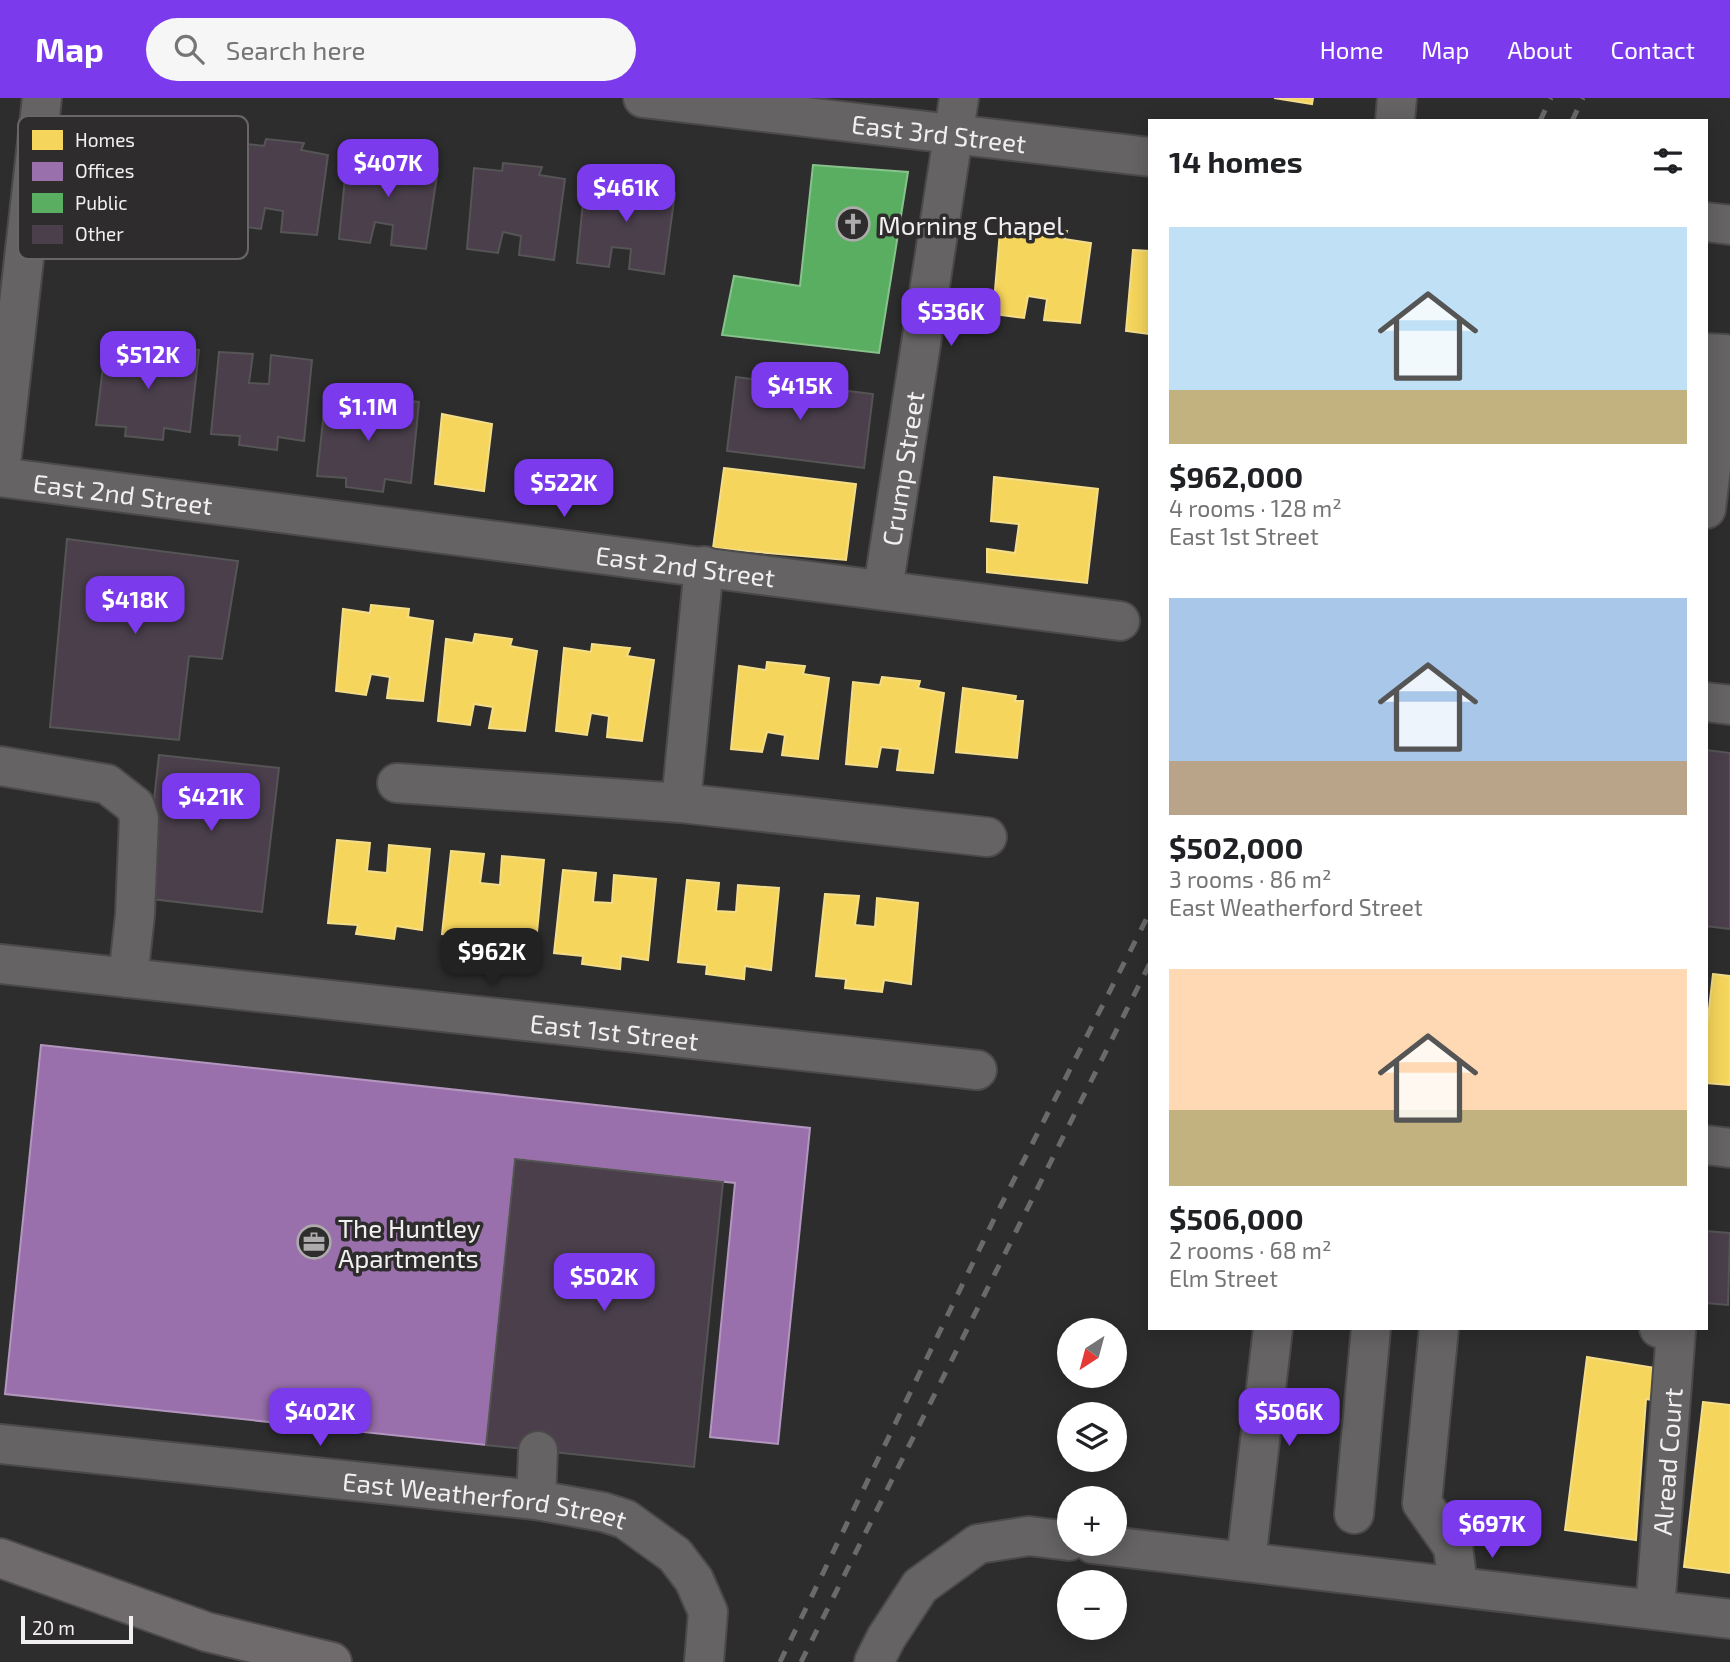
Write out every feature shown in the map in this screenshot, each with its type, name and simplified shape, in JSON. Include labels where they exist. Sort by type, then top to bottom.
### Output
[{"type":"main road","points":[[0,1558],[207,1632],[332,1662]]},
{"type":"street","points":[[40,116],[42,98]]},
{"type":"street","name":"East 3rd Street","points":[[643,98],[957,116],[1148,158]]},
{"type":"street","points":[[1395,119],[1397,98]]},
{"type":"street","name":"Crump Street","points":[[883,589],[957,116]]},
{"type":"street","points":[[1708,222],[1730,225]]},
{"type":"street","points":[[0,475],[24,259]]},
{"type":"street","points":[[1708,353],[1725,354],[1708,493]]},
{"type":"street","name":"East 2nd Street","points":[[0,475],[1120,621]]},
{"type":"street","points":[[681,803],[704,566]]},
{"type":"street","points":[[1708,702],[1730,705]]},
{"type":"street","points":[[0,766],[107,784],[135,806],[139,818],[135,915],[128,978]]},
{"type":"street","points":[[397,783],[681,803],[987,837]]},
{"type":"street","name":"East 1st Street","points":[[0,964],[977,1070]]},
{"type":"street","points":[[1708,1145],[1730,1148]]},
{"type":"street","points":[[1246,1561],[1273,1330]]},
{"type":"street","points":[[1354,1514],[1371,1330]]},
{"type":"street","points":[[1439,1330],[1422,1503],[1453,1547],[1458,1586]]},
{"type":"street","name":"Alread Court","points":[[1655,1610],[1676,1331],[1670,1330]]},
{"type":"street","name":"East Weatherford Street","points":[[0,1444],[536,1500],[625,1518],[675,1555],[694,1580],[708,1612],[704,1662]]},
{"type":"street","points":[[536,1500],[538,1451]]},
{"type":"street","points":[[874,1662],[886,1637],[920,1586],[978,1544],[1029,1536],[1057,1540]]},
{"type":"street","points":[[1127,1548],[1730,1619]]},
{"type":"building: Homes","points":[[1274,98],[1313,98],[1312,104]]},
{"type":"building: Homes","points":[[1029,227],[1067,231],[1064,239],[1091,243],[1080,323],[1044,320],[1047,299],[1028,296],[1024,318],[993,314],[1000,231],[1027,235]]},
{"type":"building: Homes","points":[[1133,250],[1148,251],[1148,334],[1126,331]]},
{"type":"building: Homes","points":[[442,414],[492,424],[484,491],[435,484]]},
{"type":"building: Homes","points":[[724,468],[856,484],[846,560],[713,548]]},
{"type":"building: Homes","points":[[994,477],[1098,489],[1087,583],[987,572],[987,549],[1015,553],[1019,524],[991,521]]},
{"type":"building: Homes","points":[[371,605],[409,609],[408,617],[433,621],[423,701],[387,698],[390,677],[371,674],[366,695],[336,691],[343,609],[370,613]]},
{"type":"building: Homes","points":[[475,634],[512,639],[510,646],[537,651],[525,731],[489,728],[493,707],[474,704],[470,725],[438,721],[446,639],[473,643]]},
{"type":"building: Homes","points":[[592,644],[630,648],[627,656],[654,660],[642,741],[607,737],[609,716],[591,713],[587,735],[556,731],[564,648],[591,652]]},
{"type":"building: Homes","points":[[767,662],[805,666],[803,674],[829,678],[818,759],[782,755],[785,735],[767,732],[762,752],[731,749],[739,666],[766,670]]},
{"type":"building: Homes","points":[[882,677],[920,681],[918,688],[944,693],[933,773],[897,770],[900,749],[881,747],[877,767],[846,764],[853,682],[880,685]]},
{"type":"building: Homes","points":[[963,688],[1016,696],[1015,701],[1023,701],[1017,758],[956,752]]},
{"type":"building: Homes","points":[[337,840],[370,843],[367,871],[387,873],[389,845],[430,849],[422,930],[396,926],[394,939],[356,934],[358,925],[328,923]]},
{"type":"building: Homes","points":[[451,851],[484,854],[480,883],[500,885],[502,856],[544,860],[536,942],[510,938],[508,950],[470,946],[471,937],[442,934]]},
{"type":"building: Homes","points":[[563,870],[596,873],[593,902],[612,903],[614,875],[656,879],[648,960],[621,956],[620,969],[582,964],[583,956],[554,953]]},
{"type":"building: Homes","points":[[687,880],[719,883],[716,911],[736,912],[738,885],[779,888],[771,970],[745,966],[744,979],[706,974],[707,965],[678,962]]},
{"type":"building: Homes","points":[[825,894],[859,896],[855,925],[875,927],[877,898],[918,903],[911,984],[884,980],[882,992],[845,988],[846,979],[816,976]]},
{"type":"building: Homes","points":[[1713,974],[1730,976],[1730,1085],[1708,1083],[1708,1018]]},
{"type":"building: Homes","points":[[1587,1357],[1668,1370],[1664,1402],[1646,1399],[1636,1540],[1565,1530]]},
{"type":"building: Homes","points":[[1703,1402],[1730,1405],[1730,1573],[1684,1567]]},
{"type":"building: Offices","points":[[41,1045],[810,1128],[778,1444],[710,1437],[735,1183],[515,1159],[486,1445],[5,1394]]},
{"type":"building: Public","name":"Morning Chapel","points":[[813,165],[908,172],[879,353],[722,335],[734,276],[800,286]]},
{"type":"building: Other","points":[[266,139],[304,143],[301,150],[328,155],[317,235],[281,232],[283,211],[265,208],[261,229],[248,227],[248,144],[264,146]]},
{"type":"building: Other","points":[[375,152],[413,156],[411,164],[438,169],[426,249],[391,245],[393,225],[375,222],[370,243],[339,239],[347,157],[374,161]]},
{"type":"building: Other","points":[[503,163],[542,167],[539,175],[565,179],[554,260],[519,255],[521,236],[503,232],[498,253],[467,249],[474,168],[502,171]]},
{"type":"building: Other","points":[[614,177],[651,181],[649,188],[675,193],[664,274],[629,269],[631,249],[612,247],[609,267],[577,263],[585,182],[611,185]]},
{"type":"building: Other","points":[[106,342],[138,345],[135,373],[155,375],[157,347],[199,350],[190,432],[164,428],[163,440],[125,436],[126,427],[96,425]]},
{"type":"building: Other","points":[[219,352],[253,354],[249,383],[269,384],[271,355],[312,360],[304,441],[278,437],[277,450],[239,445],[240,436],[211,434]]},
{"type":"building: Other","points":[[736,377],[873,394],[864,468],[727,451]]},
{"type":"building: Other","points":[[326,393],[359,396],[355,424],[376,426],[377,397],[419,402],[411,483],[385,479],[383,492],[346,487],[346,478],[317,476]]},
{"type":"building: Other","points":[[67,539],[238,561],[222,659],[189,656],[179,740],[50,727]]},
{"type":"building: Other","points":[[1708,750],[1730,753],[1730,929],[1708,926]]},
{"type":"building: Other","points":[[159,755],[279,768],[262,912],[143,898]]},
{"type":"building: Other","points":[[515,1159],[723,1182],[694,1467],[486,1445]]},
{"type":"building: Other","points":[[1708,1231],[1730,1233],[1728,1305],[1708,1303]]},
{"type":"railway","points":[[1541,119],[1551,98]]},
{"type":"railway","points":[[1573,119],[1583,98]]},
{"type":"railway","points":[[780,1662],[996,1215],[1148,916]]},
{"type":"railway","points":[[801,1662],[1148,967]]},
{"type":"place","name":"Morning Chapel","points":[[853,224]]},
{"type":"place","name":"The Huntley Apartments","points":[[314,1242]]}]
